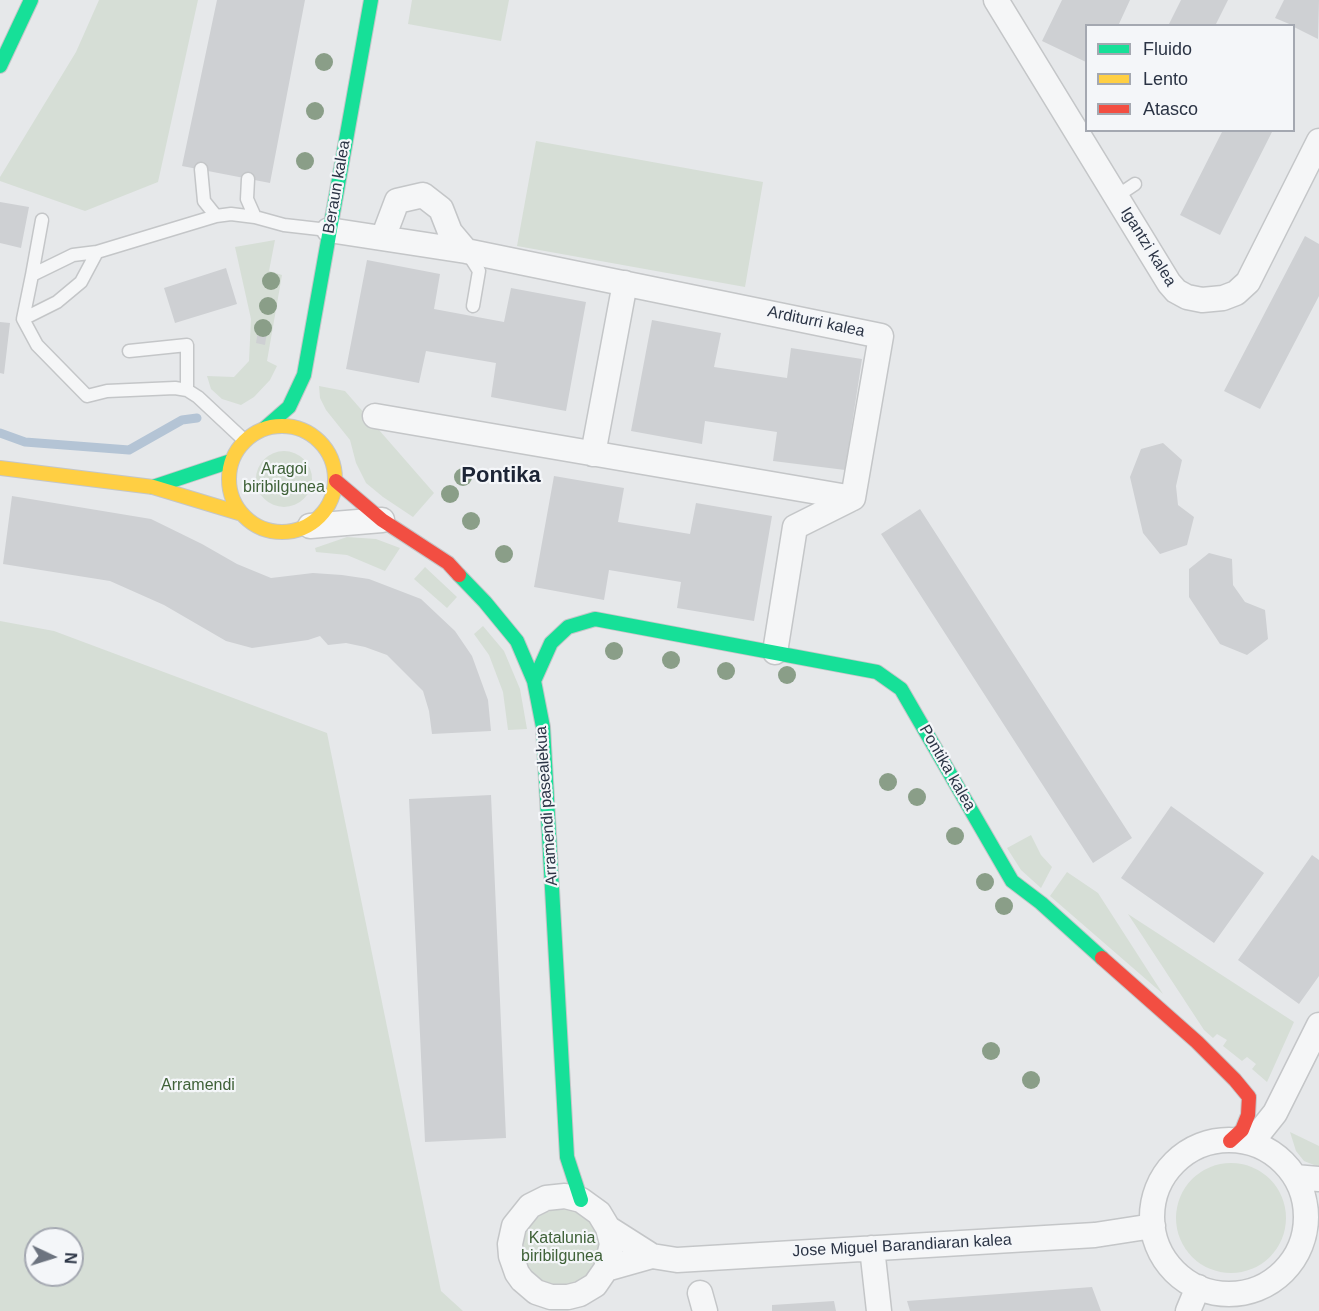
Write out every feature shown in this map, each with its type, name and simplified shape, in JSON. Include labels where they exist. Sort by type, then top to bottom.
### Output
[{"type":"main road","points":[[0,66],[31,0]]},
{"type":"main road","name":"Beraun kalea","points":[[265,428],[289,407],[304,375],[371,0]]},
{"type":"main road","name":"Beraun kalea","points":[[304,375],[308,395]]},
{"type":"main road","points":[[288,425],[310,433],[328,450],[336,481],[331,501],[321,516],[310,526],[292,532],[265,531],[253,525],[239,513],[231,499],[228,480],[231,461],[244,440],[265,428],[288,425]]},
{"type":"main road","points":[[316,425],[321,444]]},
{"type":"main road","points":[[153,487],[231,461]]},
{"type":"main road","points":[[0,468],[153,487],[239,513]]},
{"type":"main road","name":"Arramendi pasealekua","points":[[336,481],[382,520],[448,563],[517,640],[534,681],[543,727],[567,1157],[581,1200]]},
{"type":"main road","name":"Pontika kalea","points":[[534,681],[551,643],[568,627],[595,619],[877,672],[901,689],[1012,881],[1041,903],[1197,1042],[1249,1097],[1248,1115],[1242,1130],[1241,1142]]},
{"type":"street","name":"Igantzi kalea","points":[[996,0],[1085,130]]},
{"type":"street","name":"Igantzi kalea","points":[[1086,132],[1126,190],[1169,283],[1176,291],[1187,297],[1202,300],[1223,298],[1236,293],[1248,282],[1319,141]]},
{"type":"street","points":[[383,238],[398,201],[423,195],[441,209],[450,232],[466,251]]},
{"type":"street","name":"Arditurri kalea","points":[[329,230],[466,251],[881,336],[853,498]]},
{"type":"street","points":[[593,454],[625,283]]},
{"type":"street","points":[[375,416],[853,498]]},
{"type":"street","points":[[776,652],[795,527],[853,498]]},
{"type":"street","points":[[310,526],[382,520]]},
{"type":"street","points":[[1241,1142],[1275,1113],[1319,1025]]},
{"type":"street","points":[[1188,1311],[1212,1297],[1255,1290],[1276,1278],[1293,1261],[1301,1245],[1306,1222],[1304,1198],[1295,1177],[1285,1164],[1268,1151],[1241,1142],[1209,1143],[1184,1155],[1170,1168],[1157,1193],[1152,1211],[1157,1244],[1173,1271],[1212,1297]]},
{"type":"street","points":[[546,1198],[567,1157]]},
{"type":"street","points":[[1295,1177],[1319,1179]]},
{"type":"street","points":[[586,1311],[601,1277],[612,1244],[608,1228],[599,1213],[581,1200],[565,1196],[546,1198],[530,1206],[514,1226],[510,1244],[511,1256],[522,1280],[554,1304],[580,1294],[601,1277],[652,1256]]},
{"type":"street","name":"Jose Miguel Barandiaran kalea","points":[[652,1256],[677,1260],[1095,1235],[1153,1227]]},
{"type":"street","points":[[608,1228],[652,1256]]},
{"type":"street","points":[[872,1248],[879,1311]]},
{"type":"lane","points":[[201,169],[204,201],[216,216]]},
{"type":"lane","points":[[248,179],[248,199],[255,217]]},
{"type":"lane","points":[[32,275],[73,255],[97,252],[216,216],[231,214],[255,217],[284,225],[329,230]]},
{"type":"lane","points":[[42,220],[23,319],[37,345],[87,396],[106,391],[175,388],[187,390],[198,397],[244,440]]},
{"type":"lane","points":[[466,251],[479,271],[473,306]]},
{"type":"lane","points":[[23,319],[57,302],[81,282],[97,252]]},
{"type":"lane","points":[[129,351],[187,345],[187,390]]},
{"type":"green space","points":[[99,0],[198,0],[158,182],[85,211],[0,181],[0,177],[76,52]]},
{"type":"green space","points":[[412,0],[509,0],[501,41],[408,24]]},
{"type":"green space","points":[[536,141],[763,182],[745,287],[517,246]]},
{"type":"green space","points":[[275,240],[269,271],[282,275],[267,361],[277,366],[270,380],[254,397],[241,405],[222,399],[211,389],[207,376],[234,377],[249,361],[251,319],[235,247]]},
{"type":"green space","points":[[319,386],[345,391],[434,493],[413,517],[366,483],[356,463],[350,440],[326,410],[320,398]]},
{"type":"green space","name":"Aragoi biribilgunea","points":[[278,451],[290,451],[304,459],[312,473],[310,490],[304,499],[290,507],[278,507],[261,495],[256,485],[256,473],[268,456]]},
{"type":"green space","points":[[347,537],[376,539],[400,548],[385,571],[347,555],[316,552],[315,548]]},
{"type":"green space","points":[[425,567],[457,597],[447,608],[414,579]]},
{"type":"green space","name":"Arramendi","points":[[0,621],[54,631],[327,733],[441,1291],[463,1311],[0,1311]]},
{"type":"green space","points":[[483,626],[504,651],[520,689],[527,729],[508,730],[503,692],[489,655],[474,634]]},
{"type":"green space","points":[[1031,835],[1041,855],[1052,867],[1041,888],[1021,870],[1007,848]]},
{"type":"green space","points":[[1067,872],[1098,893],[1163,994],[1050,896]]},
{"type":"green space","points":[[1128,914],[1294,1022],[1267,1082],[1252,1069],[1256,1064],[1247,1057],[1242,1061],[1223,1046],[1227,1040],[1217,1034],[1213,1038],[1204,1030]]},
{"type":"green space","points":[[1290,1132],[1319,1146],[1319,1167],[1304,1161],[1296,1151]]},
{"type":"green space","points":[[1231,1163],[1252,1167],[1270,1179],[1282,1197],[1286,1218],[1282,1239],[1270,1257],[1252,1269],[1231,1273],[1210,1269],[1192,1257],[1180,1239],[1176,1218],[1180,1197],[1192,1179],[1210,1167]]},
{"type":"green space","name":"Katalunia biribilgunea","points":[[554,1209],[570,1209],[584,1215],[595,1226],[601,1240],[601,1256],[595,1270],[584,1281],[570,1287],[554,1287],[540,1281],[529,1270],[523,1256],[523,1240],[529,1226],[540,1215]]},
{"type":"building","points":[[217,0],[305,0],[270,183],[182,166]]},
{"type":"building","points":[[1062,0],[1130,0],[1119,24],[1085,24],[1085,62],[1042,41]]},
{"type":"building","points":[[1181,0],[1228,0],[1216,24],[1169,24]]},
{"type":"building","points":[[1284,0],[1319,0],[1318,39],[1295,28],[1295,24],[1275,18]]},
{"type":"building","points":[[1222,132],[1272,132],[1220,235],[1180,215]]},
{"type":"building","points":[[0,202],[29,207],[21,248],[0,243]]},
{"type":"building","points":[[1305,236],[1319,244],[1319,296],[1260,409],[1224,391]]},
{"type":"building","points":[[367,260],[440,274],[434,309],[504,322],[511,288],[586,302],[566,411],[491,397],[496,363],[426,351],[419,383],[346,369]]},
{"type":"building","points":[[226,268],[237,304],[175,323],[164,288]]},
{"type":"building","points":[[652,320],[721,333],[714,367],[787,378],[791,348],[862,359],[845,470],[773,461],[777,432],[705,421],[702,444],[631,431]]},
{"type":"building","points":[[0,322],[10,323],[4,374],[0,373]]},
{"type":"building","points":[[258,331],[267,332],[265,345],[256,343]]},
{"type":"building","points":[[1163,443],[1182,460],[1176,486],[1178,505],[1194,517],[1187,545],[1160,554],[1143,533],[1130,477],[1141,449]]},
{"type":"building","points":[[554,476],[624,488],[618,522],[690,534],[696,503],[772,516],[754,621],[677,608],[681,582],[609,570],[604,600],[534,587]]},
{"type":"building","points":[[12,496],[151,519],[237,564],[271,578],[313,573],[342,575],[369,579],[421,599],[455,631],[472,656],[488,700],[491,731],[432,734],[423,691],[387,655],[365,647],[346,643],[328,645],[320,636],[308,640],[252,648],[226,641],[164,605],[110,581],[3,564]]},
{"type":"building","points":[[920,509],[1132,838],[1093,863],[881,534]]},
{"type":"building","points":[[1209,553],[1232,559],[1233,585],[1245,602],[1265,610],[1268,639],[1247,655],[1220,644],[1189,597],[1189,569]]},
{"type":"building","points":[[491,795],[506,1138],[425,1142],[409,799]]},
{"type":"building","points":[[1171,806],[1264,873],[1214,943],[1121,878]]},
{"type":"building","points":[[1312,855],[1319,860],[1319,976],[1299,1004],[1238,960]]},
{"type":"building","points":[[1092,1287],[1101,1311],[910,1311],[907,1301]]},
{"type":"building","points":[[834,1301],[836,1311],[772,1311],[772,1305]]},
{"type":"waterway","points":[[0,433],[25,442],[129,450],[182,420],[197,418]]},
{"type":"traffic: fast","points":[[0,66],[31,0]]},
{"type":"traffic: fast","points":[[265,428],[289,407],[304,375],[371,0]]},
{"type":"traffic: fast","points":[[153,487],[231,461]]},
{"type":"traffic: fast","points":[[459,575],[517,641],[534,681],[543,727],[567,1157],[581,1200]]},
{"type":"traffic: fast","points":[[534,681],[551,643],[568,627],[595,619],[877,672],[901,689],[1012,881],[1041,903],[1102,958]]},
{"type":"traffic: slow","points":[[282,426],[302,430],[320,441],[331,459],[335,479],[331,499],[320,517],[302,528],[282,532],[262,528],[244,517],[233,499],[229,479],[233,459],[244,441],[262,430],[282,426]]},
{"type":"traffic: slow","points":[[0,468],[153,487],[239,513]]},
{"type":"traffic: jam","points":[[336,481],[382,520],[448,563],[459,575]]},
{"type":"traffic: jam","points":[[1102,958],[1197,1042],[1249,1097],[1248,1115],[1242,1130],[1230,1141]]},
{"type":"district","name":"Pontika","points":[[501,476]]}]
